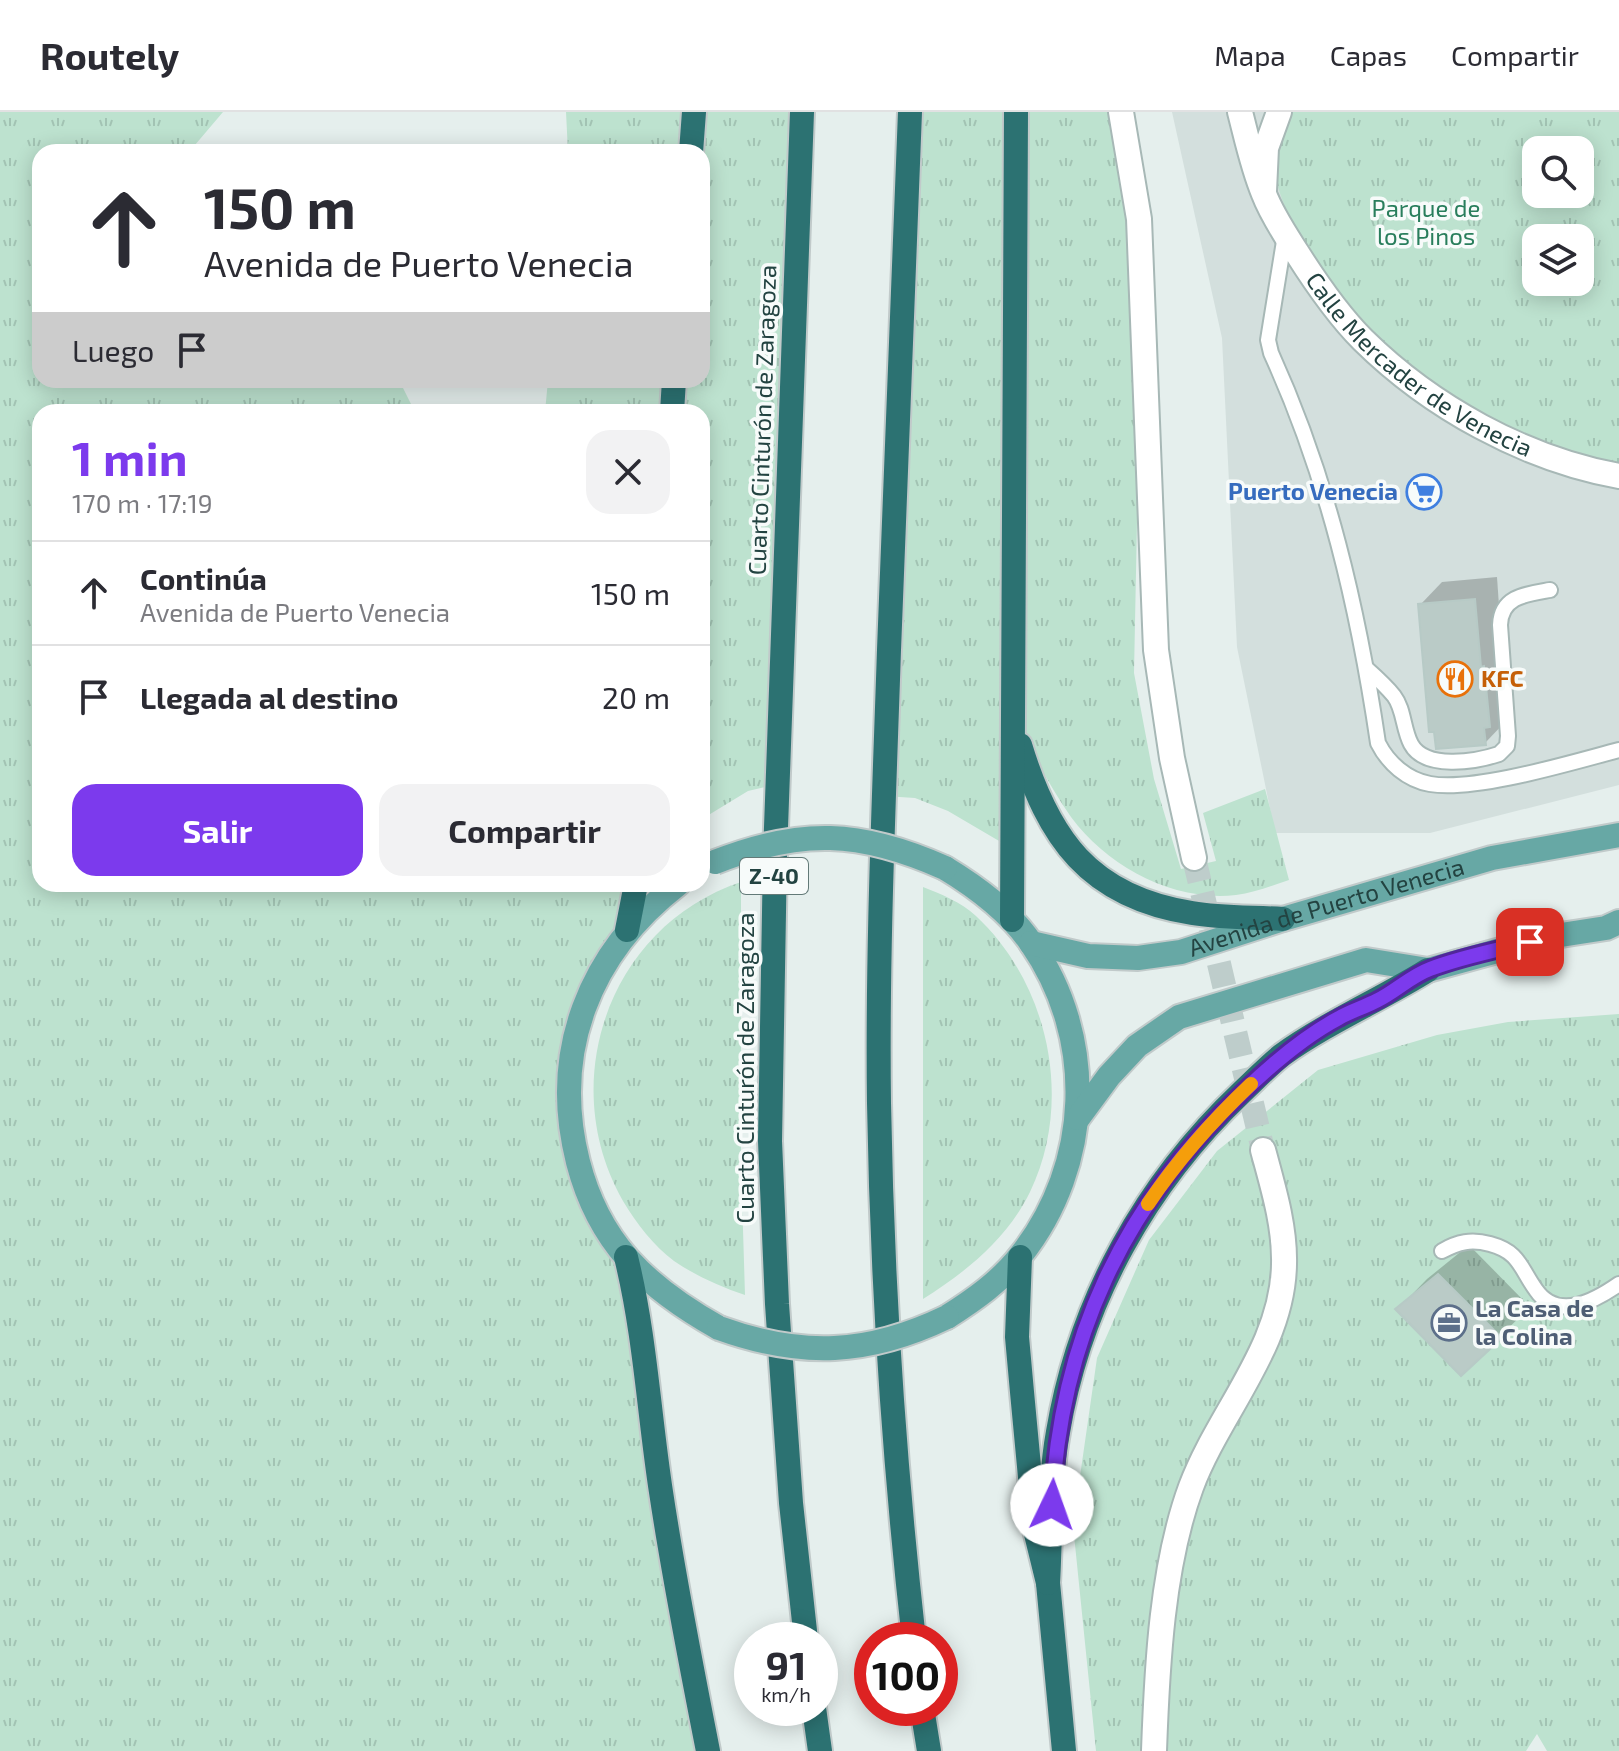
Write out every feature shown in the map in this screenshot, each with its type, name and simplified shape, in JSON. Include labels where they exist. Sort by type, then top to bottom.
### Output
[{"type":"highway","points":[[692,144],[694,112]]},
{"type":"highway","name":"Cuarto Cinturón de Zaragoza","points":[[802,112],[775,855],[770,1141],[777,1304],[791,1503],[804,1622]]},
{"type":"highway","points":[[910,112],[886,728],[879,1102],[886,1308],[899,1504],[912,1622]]},
{"type":"highway","points":[[1012,920],[1016,112]]},
{"type":"highway","points":[[1013,721],[1031,781],[1053,828],[1069,850],[1104,881],[1146,902],[1171,909],[1195,914],[1283,919]]},
{"type":"highway","points":[[627,930],[634,892]]},
{"type":"highway","points":[[1048,1583],[1057,1434],[1071,1369],[1098,1293],[1123,1242],[1168,1173],[1207,1125],[1279,1057],[1338,1018],[1380,999],[1428,970]]},
{"type":"highway","points":[[626,1257],[639,1316],[677,1595],[708,1751]]},
{"type":"highway","points":[[1020,1257],[1017,1337],[1035,1530],[1048,1583],[1064,1751]]},
{"type":"highway","points":[[817,1726],[820,1751]]},
{"type":"highway","points":[[925,1726],[929,1751]]},
{"type":"main road","name":"Avenida de Puerto Venecia","points":[[1031,943],[1088,956],[1149,957],[1181,952],[1492,858],[1619,835]]},
{"type":"main road","points":[[667,892],[627,930],[595,980],[580,1017],[571,1056],[568,1097],[571,1137],[597,1213],[626,1257],[654,1285],[684,1309],[719,1328],[773,1344],[817,1349],[884,1342],[916,1332],[947,1317],[998,1280],[1020,1257],[1042,1226],[1059,1192],[1071,1155],[1078,1118],[1078,1072],[1070,1027],[1054,983],[1031,943],[992,900],[945,868],[909,852],[831,837],[791,840],[752,848],[710,865]]},
{"type":"main road","points":[[1078,1118],[1109,1076],[1137,1046],[1179,1017],[1366,960],[1428,970],[1548,937],[1615,928]]},
{"type":"street","points":[[1121,112],[1139,219],[1156,650],[1169,745],[1194,858]]},
{"type":"street","name":"Calle Mercader de Venecia","points":[[1240,112],[1264,195],[1313,279],[1354,330],[1397,371],[1453,410],[1536,452],[1567,464],[1619,476]]},
{"type":"street","points":[[1264,195],[1266,148],[1279,112]]},
{"type":"street","points":[[1154,1751],[1164,1620],[1177,1537],[1191,1488],[1210,1442],[1261,1352],[1276,1313],[1284,1265],[1281,1229],[1263,1150]]},
{"type":"lane","points":[[1285,234],[1268,340],[1326,497],[1349,579],[1378,743],[1383,753],[1409,777],[1428,784],[1469,783],[1565,765],[1619,750]]},
{"type":"lane","points":[[1367,668],[1395,697],[1411,744],[1427,759],[1444,762],[1499,754],[1504,751],[1508,736],[1500,625],[1502,610],[1512,600],[1550,590]]},
{"type":"lane","points":[[1442,1251],[1464,1241],[1480,1241],[1501,1247],[1517,1258],[1537,1293],[1552,1303],[1570,1308],[1597,1299],[1619,1284]]},
{"type":"shaded area","name":"Puerto Venecia","points":[[1172,112],[1619,112],[1619,785],[1430,833],[1275,833],[1237,647],[1222,338]]},
{"type":"green space","points":[[0,112],[223,112],[196,144],[32,144],[32,388],[403,388],[411,404],[32,404],[32,892],[633,892],[595,980],[571,1137],[626,1257],[708,1751],[0,1751]]},
{"type":"green space","points":[[566,112],[802,112],[778,784],[748,791],[710,814],[710,404],[546,404],[547,388],[710,388],[710,144],[568,144]]},
{"type":"green space","points":[[910,112],[1121,112],[1142,271],[1134,673],[1154,779],[1181,869],[1216,861],[1203,813],[1265,789],[1289,880],[1243,894],[1212,896],[1166,887],[1123,865],[1086,835],[1071,817],[1014,722],[1011,848],[948,811],[915,798],[884,796]]},
{"type":"green space","name":"Parque de los Pinos","points":[[1289,112],[1619,112],[1619,464],[1560,449],[1485,415],[1451,395],[1389,347],[1335,288],[1292,221],[1277,184],[1275,153]]},
{"type":"green space","points":[[741,882],[741,1163],[745,1295],[682,1266],[646,1234],[623,1201],[603,1155],[594,1107],[596,1059],[607,1013],[628,971],[657,934],[695,903]]},
{"type":"green space","points":[[923,887],[970,911],[1001,944],[1021,975],[1037,1009],[1047,1045],[1051,1083],[1050,1120],[1043,1157],[1021,1209],[984,1253],[955,1278],[923,1299]]},
{"type":"green space","points":[[1619,1014],[1619,1751],[1547,1751],[1537,1734],[1526,1751],[1096,1751],[1073,1525],[1097,1358],[1149,1240],[1217,1151],[1318,1070],[1437,1035],[1508,1022]]},
{"type":"building","name":"KFC","points":[[1475,599],[1490,727],[1484,728],[1486,745],[1436,749],[1434,732],[1429,732],[1418,604]]},
{"type":"building","name":"La Casa de la Colina","points":[[1438,1274],[1502,1338],[1461,1376],[1395,1309]]},
{"type":"tunnel","points":[[1194,858],[1263,1150]]},
{"type":"slow traffic","points":[[1148,1204],[1168,1173],[1207,1125],[1251,1084]]},
{"type":"place","name":"Puerto Venecia","points":[[1424,492]]},
{"type":"place","name":"KFC","points":[[1455,679]]},
{"type":"place","name":"La Casa de la Colina","points":[[1449,1323]]},
{"type":"route","points":[[1052,1505],[1057,1434],[1071,1369],[1098,1293],[1123,1242],[1168,1173],[1207,1125],[1279,1057],[1338,1018],[1380,999],[1428,970],[1530,942]]}]
